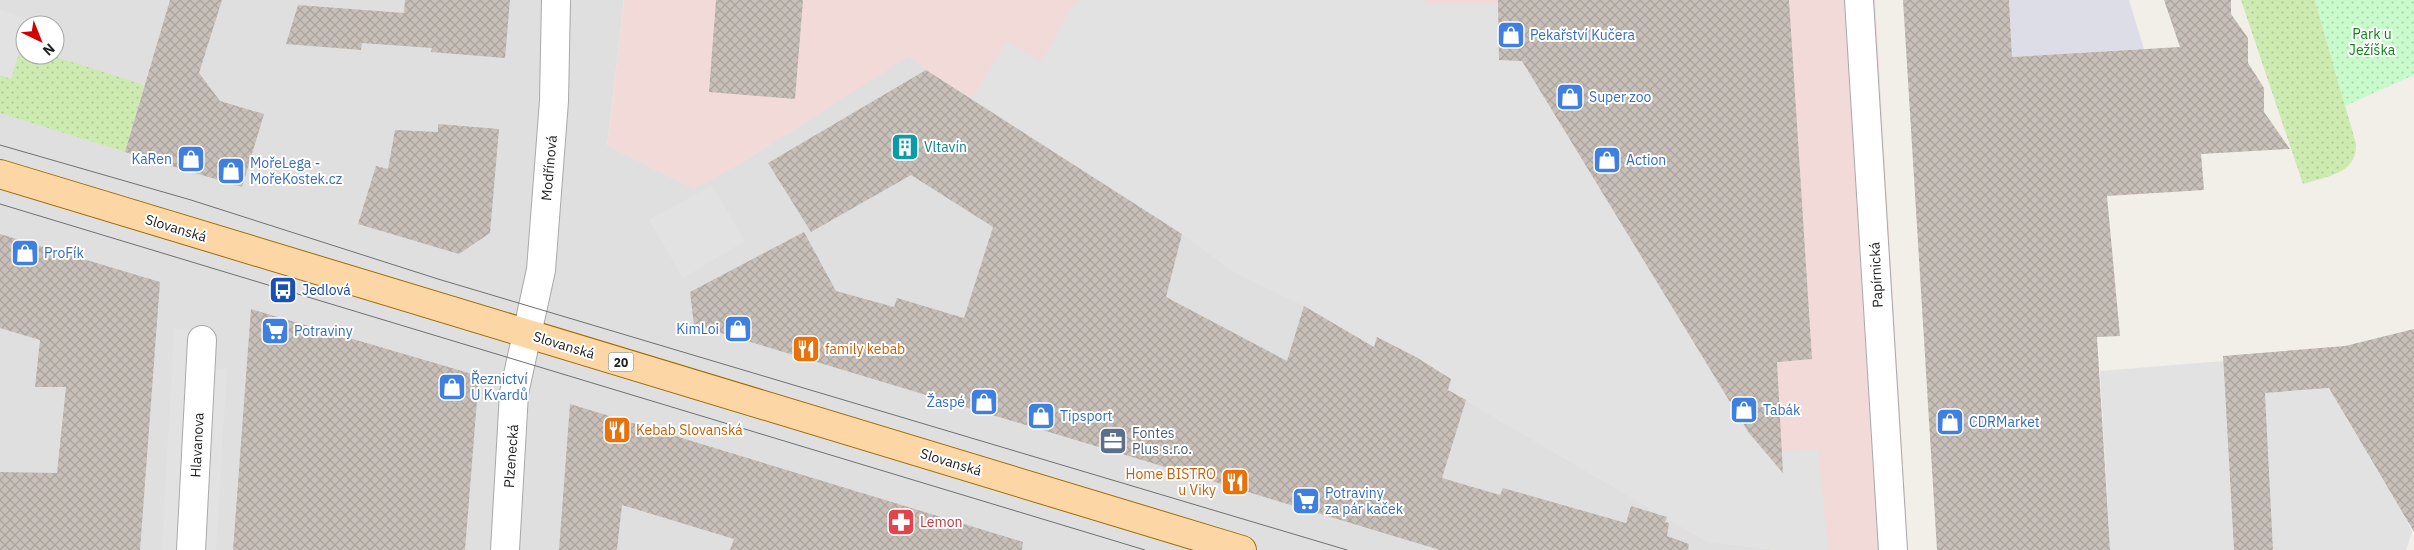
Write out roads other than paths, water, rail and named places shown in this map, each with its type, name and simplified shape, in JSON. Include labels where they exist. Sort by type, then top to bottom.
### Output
[{"type":"main road","name":"Slovanská","points":[[0,174],[1242,550]]},
{"type":"street","name":"Modřínová","points":[[528,334],[541,270],[554,101],[556,0]]},
{"type":"street","name":"Papírnická","points":[[1859,0],[1893,550]]},
{"type":"street","name":"Plzenecká","points":[[505,550],[514,393],[528,334]]},
{"type":"street","name":"Hlavanova","points":[[191,550],[202,340]]},
{"type":"tram line","points":[[0,145],[191,200],[438,279],[1347,550]]},
{"type":"tram line","points":[[0,204],[1145,550]]},
{"type":"place","name":"Pekařství Kučera","points":[[1511,35]]},
{"type":"place","name":"Super zoo","points":[[1570,97]]},
{"type":"place","name":"Vltavín","points":[[905,147]]},
{"type":"place","name":"KaRen","points":[[191,159]]},
{"type":"place","name":"Action","points":[[1607,160]]},
{"type":"place","name":"MořeLega - MořeKostek.cz","points":[[231,171]]},
{"type":"place","name":"ProFík","points":[[25,253]]},
{"type":"place","name":"Jedlová","points":[[283,290]]},
{"type":"place","name":"KimLoi","points":[[738,329]]},
{"type":"place","name":"Potraviny","points":[[275,331]]},
{"type":"place","name":"family kebab","points":[[806,349]]},
{"type":"place","name":"Řeznictví U Kvardů","points":[[452,387]]},
{"type":"place","name":"Žaspé","points":[[984,402]]},
{"type":"place","name":"Tabák","points":[[1744,410]]},
{"type":"place","name":"Tipsport","points":[[1041,416]]},
{"type":"place","name":"CDRMarket","points":[[1950,422]]},
{"type":"place","name":"Kebab Slovanská","points":[[617,430]]},
{"type":"place","name":"Fontes Plus s.r.o.","points":[[1113,441]]},
{"type":"place","name":"Home BISTRO u Viky","points":[[1235,482]]},
{"type":"place","name":"Potraviny za pár kaček","points":[[1306,501]]},
{"type":"place","name":"Lemon","points":[[901,522]]},
{"type":"park label","name":"Park u Ježíška","points":[[2372,42]]}]
